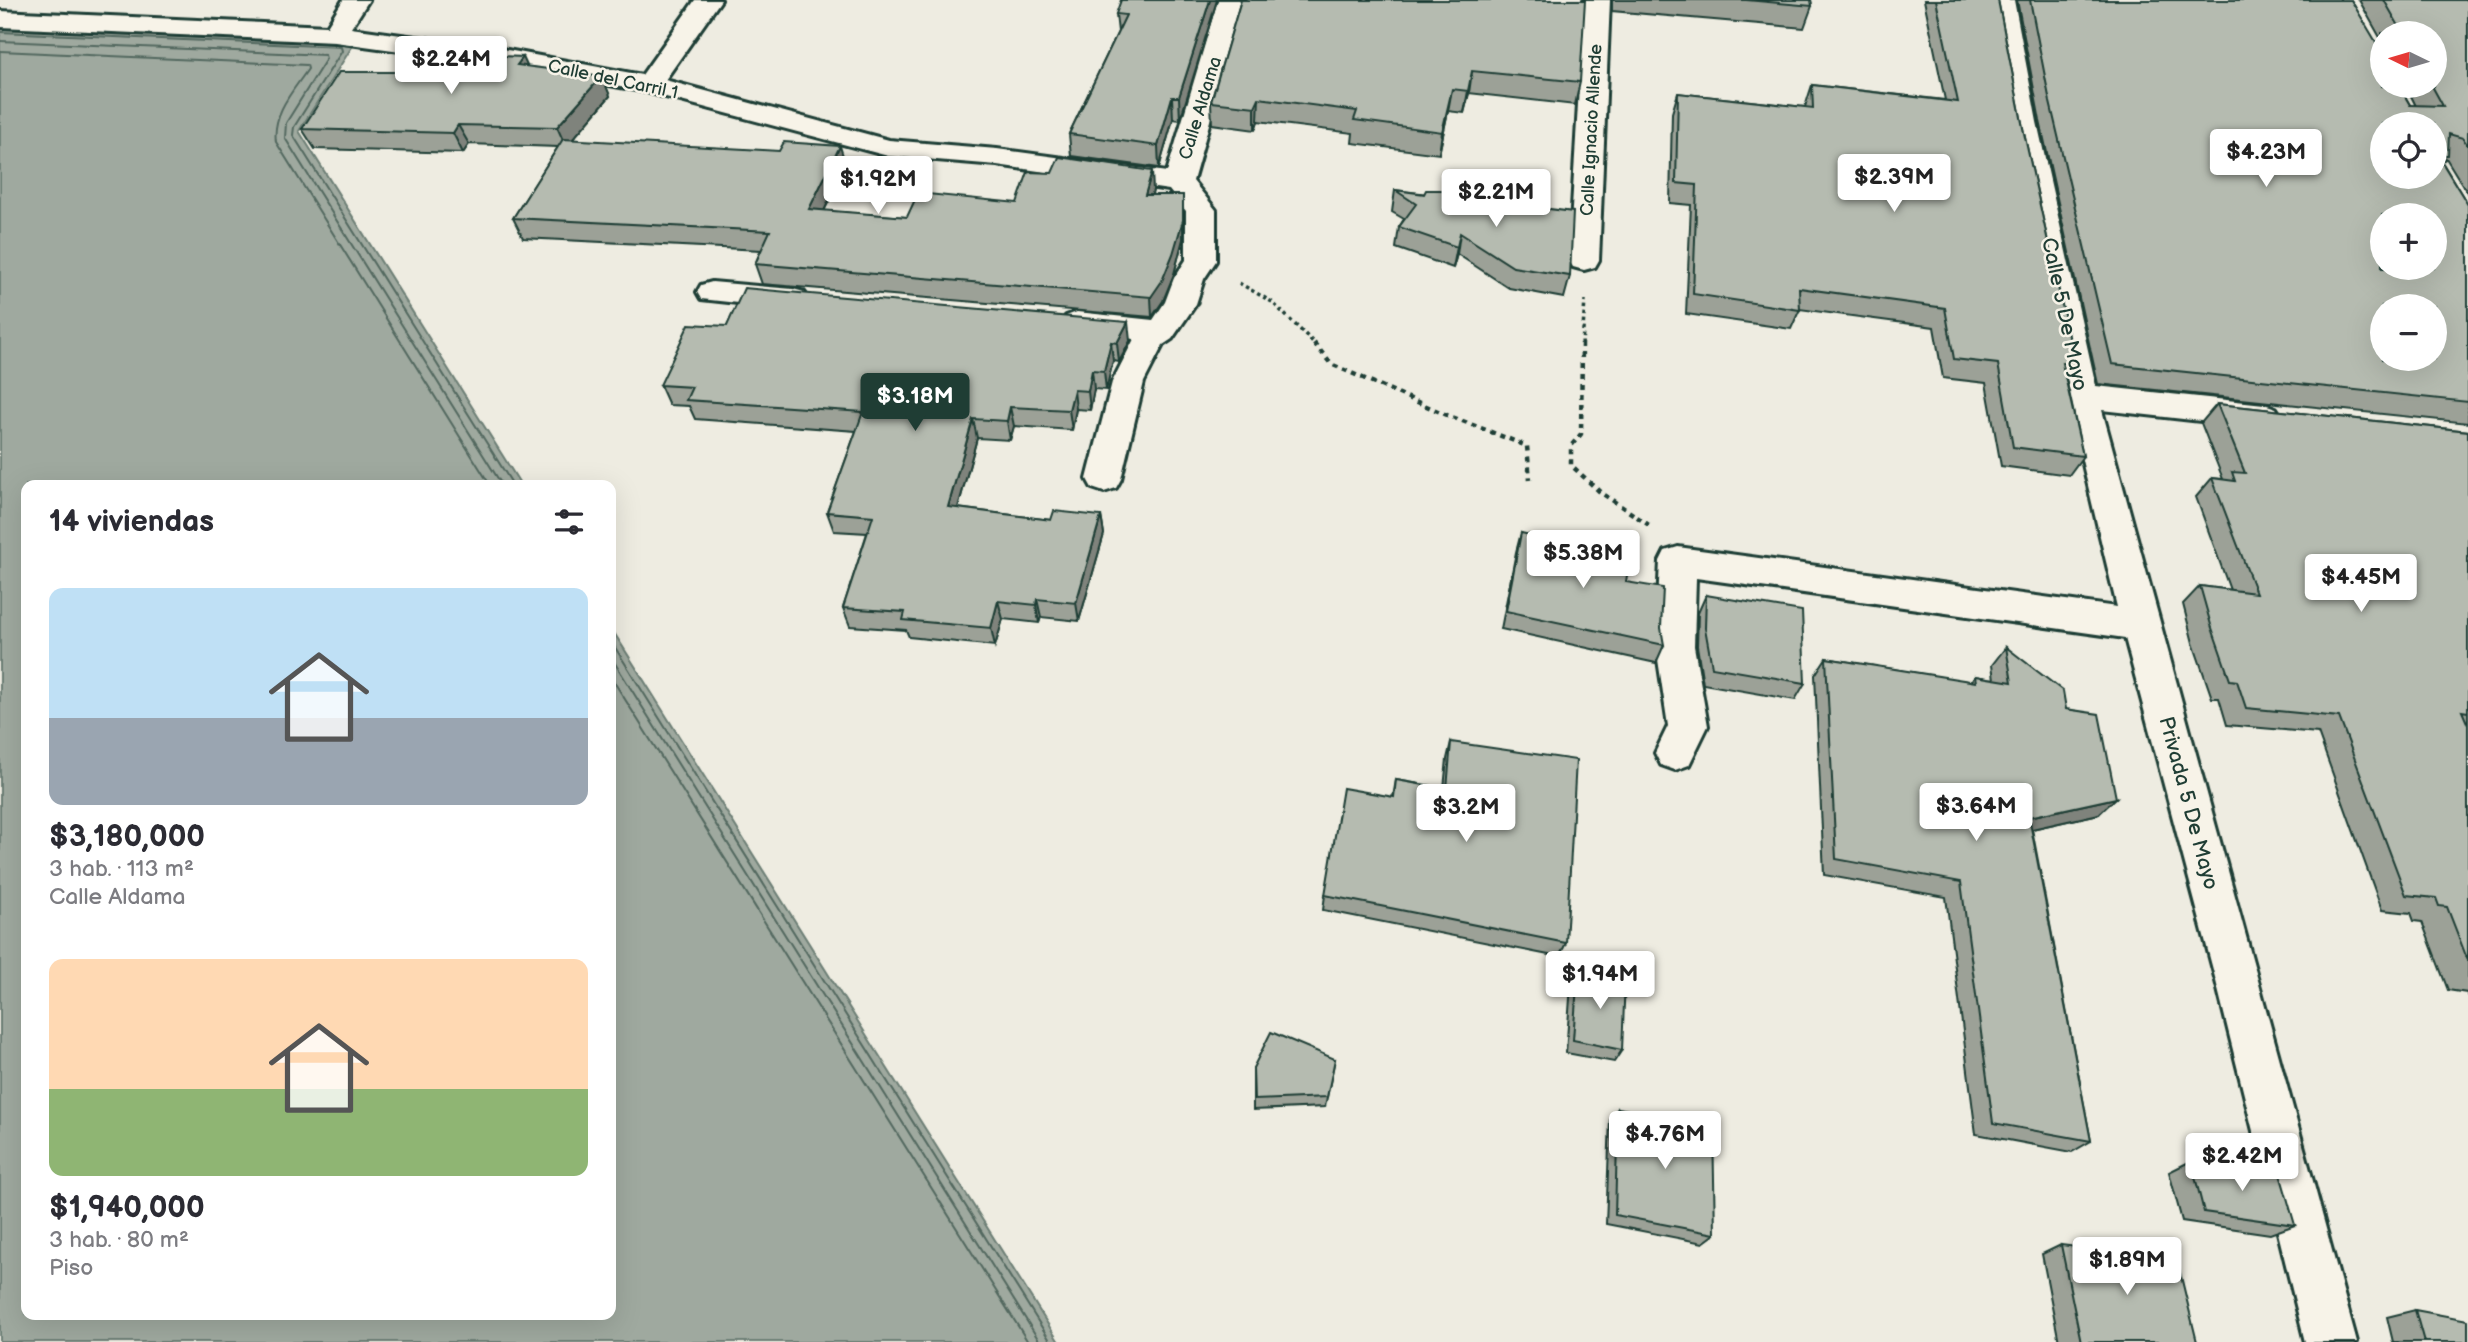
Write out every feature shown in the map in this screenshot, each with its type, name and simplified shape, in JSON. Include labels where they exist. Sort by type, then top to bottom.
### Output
[{"type":"street","points":[[335,34],[356,0]]},
{"type":"street","points":[[649,84],[708,0]]},
{"type":"street","name":"Calle Aldama","points":[[1104,479],[1128,382],[1151,338],[1161,331],[1180,304],[1189,278],[1201,261],[1201,210],[1178,182],[1231,0]]},
{"type":"street","name":"Calle Ignacio Allende","points":[[1584,260],[1597,0]]},
{"type":"street","name":"Calle 5 De Mayo","points":[[2001,0],[2023,122],[2082,396],[2140,625]]},
{"type":"street","name":"Calle del Carril 1","points":[[0,19],[335,34],[502,57],[649,84],[888,148],[997,158],[1178,182]]},
{"type":"street","points":[[712,292],[821,301]]},
{"type":"street","points":[[1052,321],[1161,331]]},
{"type":"street","points":[[2082,396],[2289,419]]},
{"type":"street","points":[[1675,753],[1688,726],[1675,646],[1678,561],[2140,625]]},
{"type":"street","name":"Privada 5 De Mayo","points":[[2140,625],[2238,981],[2331,1342]]},
{"type":"path","points":[[1584,260],[1587,280],[1582,337],[1581,434],[1571,446],[1571,465],[1600,492],[1637,514],[1663,536],[1678,561]]},
{"type":"path","points":[[1201,261],[1272,302],[1306,333],[1331,364],[1447,415],[1527,446],[1530,481]]},
{"type":"water","points":[[0,25],[357,39],[299,131],[518,480],[21,480],[21,1320],[616,1320],[616,636],[1059,1342],[0,1342]]},
{"type":"building","points":[[1121,0],[1210,0],[1179,97],[1172,97],[1158,146],[1069,134],[1126,15],[1116,14]]},
{"type":"building","points":[[1241,0],[1585,0],[1580,82],[1472,71],[1468,91],[1452,89],[1442,132],[1354,120],[1357,111],[1259,98],[1255,107],[1211,102]]},
{"type":"building","points":[[1746,0],[1811,0],[1812,6]]},
{"type":"building","points":[[1936,0],[1998,0],[2075,364],[2062,363],[2083,456],[2013,447],[1998,364],[1954,359],[1945,308],[1799,288],[1800,310],[1693,294],[1697,185],[1676,183],[1678,93],[1813,108],[1812,85],[1958,102]]},
{"type":"building","points":[[2030,0],[2351,0],[2370,32],[2370,98],[2406,98],[2410,105],[2443,106],[2439,98],[2447,98],[2447,21],[2396,21],[2384,0],[2468,0],[2468,146],[2463,138],[2449,134],[2447,155],[2447,112],[2370,112],[2370,189],[2447,189],[2447,170],[2468,205],[2468,402],[2112,364],[2050,102]]},
{"type":"building","points":[[429,53],[523,57],[517,65],[602,76],[557,127],[458,125],[453,133],[302,129],[339,72],[415,72]]},
{"type":"building","points":[[563,139],[779,151],[784,142],[840,146],[809,209],[907,217],[918,193],[1017,203],[1028,172],[1052,173],[1059,157],[1152,171],[1145,195],[1183,195],[1183,220],[1162,281],[1151,297],[755,264],[770,231],[513,218]]},
{"type":"building","points":[[1395,190],[1424,194],[1426,190],[1440,190],[1471,194],[1469,199],[1573,212],[1570,276],[1513,267],[1460,233],[1457,247],[1399,227],[1416,204]]},
{"type":"building","points":[[744,288],[1128,322],[1117,343],[1111,342],[1104,371],[1092,370],[1088,391],[1074,390],[1069,410],[1010,407],[1007,421],[973,419],[948,507],[1051,520],[1054,511],[1101,516],[1076,603],[1037,599],[1036,605],[998,601],[991,628],[903,620],[905,612],[843,608],[873,516],[827,512],[863,412],[686,400],[692,387],[660,385],[689,324],[727,326]]},
{"type":"building","points":[[2217,404],[2468,431],[2468,712],[2462,711],[2468,725],[2468,961],[2447,907],[2439,906],[2436,898],[2406,895],[2339,717],[2246,708],[2237,681],[2230,680],[2200,586],[2256,593],[2212,478],[2235,481],[2232,472],[2245,473]]},
{"type":"building","points":[[1521,533],[1630,556],[1626,582],[1663,588],[1661,628],[1664,645],[1506,611]]},
{"type":"building","points":[[1706,595],[1802,611],[1805,683],[1712,667],[1705,628]]},
{"type":"building","points":[[2006,647],[2063,691],[2066,709],[2099,714],[2116,798],[2029,817],[2091,1141],[1993,1123],[1961,882],[1836,859],[1826,658],[1976,682],[1975,676],[2012,682]]},
{"type":"building","points":[[1451,742],[1576,760],[1566,943],[1325,895],[1343,788],[1394,797],[1396,780],[1447,789]]},
{"type":"building","points":[[1578,971],[1625,980],[1622,1050],[1573,1040]]},
{"type":"building","points":[[1271,1032],[1335,1059],[1327,1097],[1254,1100],[1253,1068]]},
{"type":"building","points":[[1618,1108],[1713,1126],[1715,1234],[1615,1215]]},
{"type":"building","points":[[2191,1161],[2280,1174],[2295,1225],[2204,1212]]},
{"type":"building","points":[[2061,1245],[2177,1260],[2197,1342],[2081,1342]]},
{"type":"building","points":[[2415,1310],[2468,1320],[2468,1342],[2424,1342]]}]
